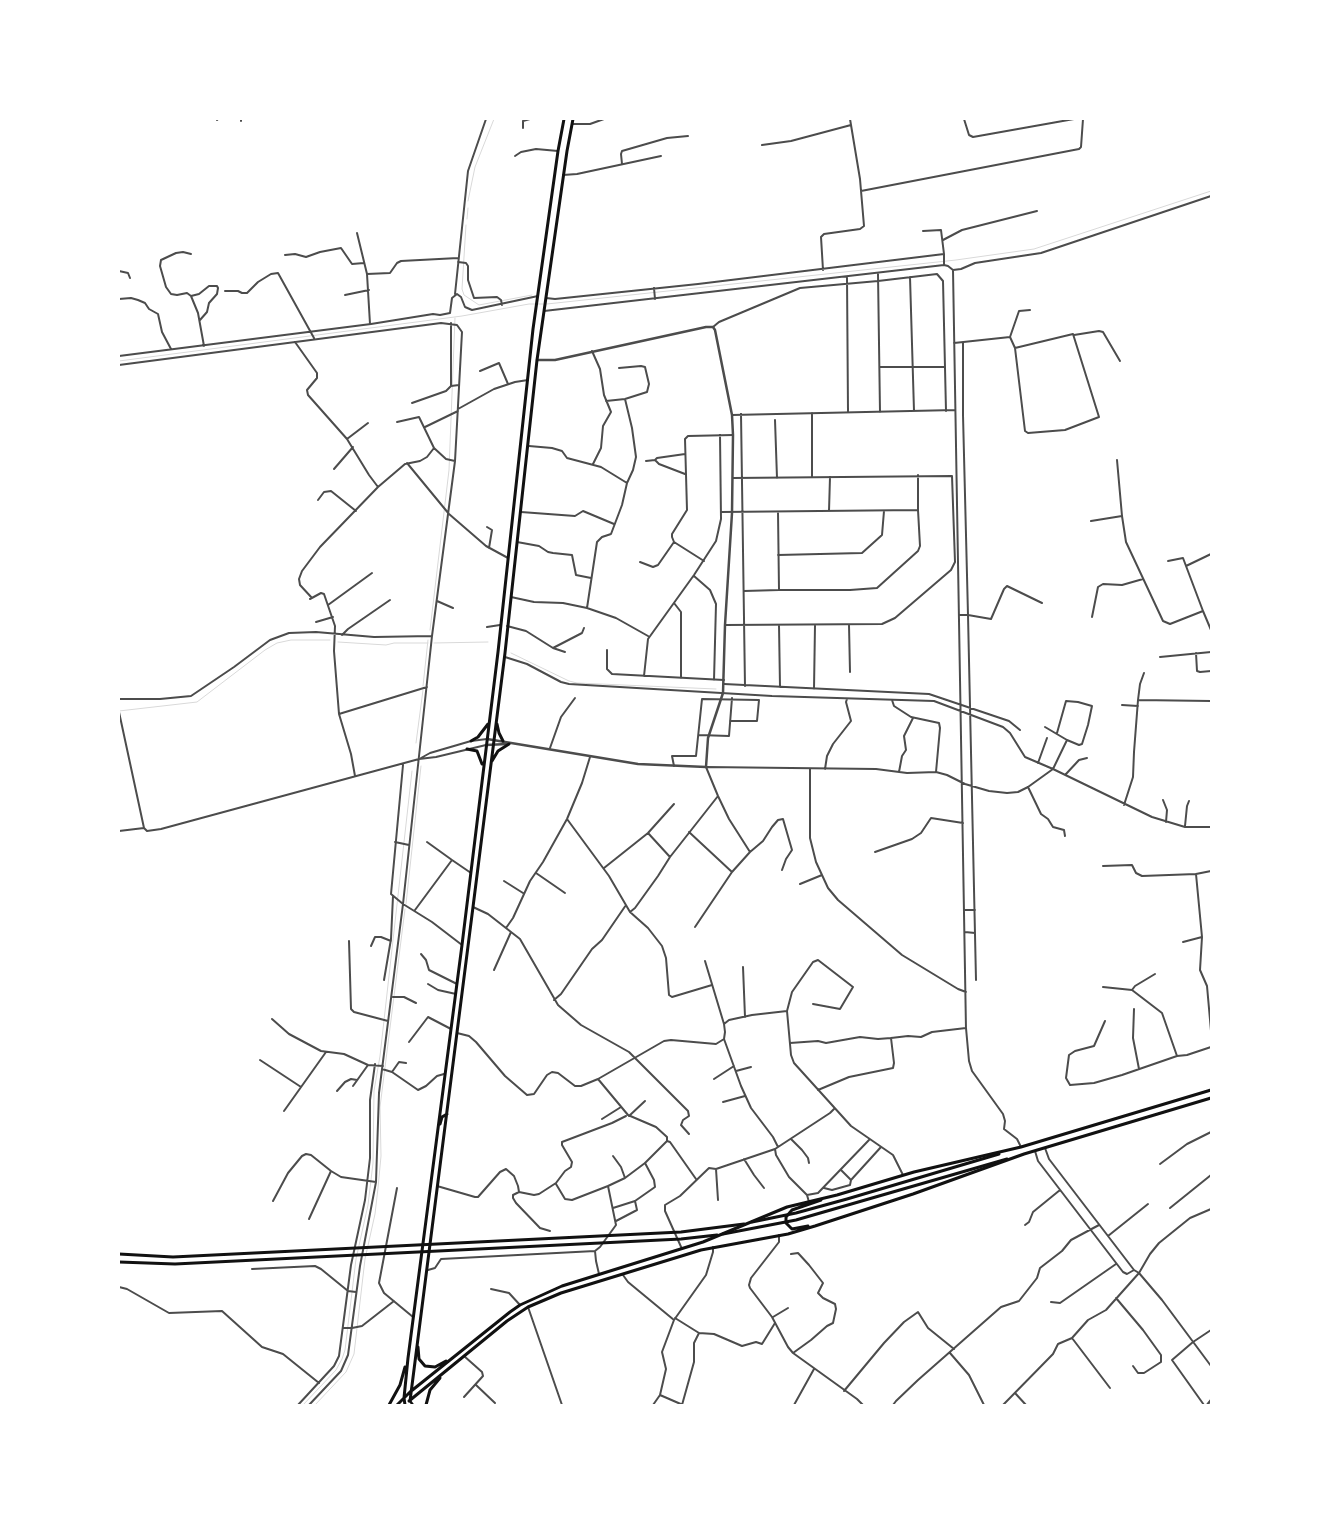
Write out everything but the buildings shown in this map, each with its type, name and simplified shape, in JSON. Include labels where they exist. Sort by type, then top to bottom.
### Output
[{"type":"main road","points":[[405,1405],[408,1358],[471,873],[536,308],[564,119]]},
{"type":"main road","points":[[413,1405],[410,1401],[410,1392],[474,907],[537,360],[563,175],[573,119]]},
{"type":"main road","points":[[521,447],[524,440],[528,439]]},
{"type":"main road","points":[[496,718],[498,730],[503,741]]},
{"type":"main road","points":[[471,741],[478,737],[489,722]]},
{"type":"main road","points":[[490,765],[498,751],[509,744]]},
{"type":"main road","points":[[467,749],[478,750],[483,767]]},
{"type":"main road","points":[[445,1072],[449,1074],[452,1070]]},
{"type":"main road","points":[[119,1254],[173,1257],[721,1228],[796,1213],[1211,1090]]},
{"type":"main road","points":[[405,1405],[507,1321],[528,1308],[572,1288],[713,1247],[779,1235],[836,1220],[1035,1150],[1211,1098]]},
{"type":"main road","points":[[436,1139],[441,1118],[447,1114]]},
{"type":"main road","points":[[397,1405],[410,1392],[520,1305],[562,1286],[703,1242],[764,1215],[903,1175],[1021,1147]]},
{"type":"main road","points":[[119,1262],[174,1264],[680,1239],[721,1235],[796,1220],[1024,1154]]},
{"type":"main road","points":[[809,1203],[790,1212],[786,1216],[787,1225],[795,1229],[836,1220]]},
{"type":"main road","points":[[418,1332],[419,1359],[425,1366],[435,1367],[455,1356]]},
{"type":"main road","points":[[389,1405],[400,1385],[408,1358]]},
{"type":"main road","points":[[426,1405],[430,1390],[447,1370]]},
{"type":"street","points":[[119,356],[450,313],[460,262],[458,258],[464,192],[469,165],[486,119]]},
{"type":"street","points":[[523,128],[523,121],[530,119]]},
{"type":"street","points":[[572,124],[590,124],[604,119]]},
{"type":"street","points":[[823,270],[821,237],[824,234],[860,229],[864,226],[860,179],[850,119]]},
{"type":"street","points":[[964,119],[969,135],[973,137],[1074,119]]},
{"type":"street","points":[[861,191],[1078,150],[1081,147],[1083,119]]},
{"type":"street","points":[[762,145],[791,141],[851,125]]},
{"type":"street","points":[[622,164],[620,154],[622,150],[667,138],[688,136]]},
{"type":"street","points":[[515,156],[521,152],[536,149],[558,151]]},
{"type":"street","points":[[563,175],[577,174],[661,156]]},
{"type":"street","points":[[544,310],[847,277],[944,264],[953,270],[961,270],[975,263],[1041,252],[1211,196]]},
{"type":"street","points":[[943,240],[962,230],[1037,212]]},
{"type":"street","points":[[923,231],[940,229],[943,240],[944,264]]},
{"type":"street","points":[[357,234],[367,274],[370,324]]},
{"type":"street","points":[[285,255],[295,254],[306,257],[342,248],[352,264],[364,263]]},
{"type":"street","points":[[191,254],[176,253],[160,262],[166,287],[171,294],[187,293],[191,296],[206,346]]},
{"type":"street","points":[[546,299],[654,289],[944,256]]},
{"type":"street","points":[[367,274],[390,273],[400,261],[458,258]]},
{"type":"street","points":[[460,262],[466,263],[468,266],[468,280],[474,298],[494,297],[501,303]]},
{"type":"street","points":[[725,625],[849,625],[890,622],[953,567],[955,562],[955,410],[953,270]]},
{"type":"street","points":[[119,271],[128,273],[130,278]]},
{"type":"street","points":[[225,291],[247,293],[258,282],[271,274],[278,273],[314,338]]},
{"type":"street","points":[[878,273],[880,412]]},
{"type":"street","points":[[537,360],[555,360],[713,327],[719,322],[805,287],[937,274],[942,279],[946,411]]},
{"type":"street","points":[[847,277],[848,412]]},
{"type":"street","points":[[910,277],[914,411]]},
{"type":"street","points":[[191,296],[199,294],[209,286],[216,286],[218,288],[217,294],[210,301],[207,312],[199,320]]},
{"type":"street","points":[[654,289],[655,298]]},
{"type":"street","points":[[345,295],[369,290]]},
{"type":"street","points":[[455,294],[460,296],[465,307],[469,310],[538,298]]},
{"type":"street","points":[[119,299],[131,298],[138,300],[145,303],[149,309],[158,314],[162,332],[171,349]]},
{"type":"street","points":[[1030,310],[1021,309],[1018,312],[1010,337],[1015,348],[1024,429],[1028,433],[1065,430],[1099,417],[1074,336]]},
{"type":"street","points":[[440,315],[441,322]]},
{"type":"street","points":[[119,365],[441,322],[457,325],[462,332],[454,461],[432,636],[403,904],[394,963],[393,997],[387,1021],[382,1066],[374,1182],[363,1248],[339,1356],[334,1366],[298,1405]]},
{"type":"street","points":[[451,323],[451,386]]},
{"type":"street","points":[[713,327],[717,334],[732,415],[733,478],[723,693],[709,736],[706,767],[729,819],[750,852]]},
{"type":"street","points":[[1015,348],[1070,334],[1074,336],[1099,331],[1104,332],[1120,361]]},
{"type":"street","points":[[954,343],[1010,337]]},
{"type":"street","points":[[294,342],[317,373],[316,378],[307,390],[308,395],[347,439],[368,475],[378,487]]},
{"type":"street","points":[[963,343],[969,714],[976,980]]},
{"type":"street","points":[[592,351],[600,369],[606,401],[611,412],[603,426],[601,448],[593,464]]},
{"type":"street","points":[[480,371],[499,363],[508,384]]},
{"type":"street","points":[[606,401],[625,399],[647,392],[649,384],[646,369],[641,366],[619,368]]},
{"type":"street","points":[[879,367],[945,367]]},
{"type":"street","points":[[425,427],[451,415],[494,389],[528,380]]},
{"type":"street","points":[[412,403],[446,391],[451,386],[458,385]]},
{"type":"street","points":[[587,608],[597,542],[602,537],[611,534],[622,506],[627,483],[636,457],[625,399]]},
{"type":"street","points":[[732,415],[955,410]]},
{"type":"street","points":[[812,413],[812,477]]},
{"type":"street","points":[[741,414],[745,686]]},
{"type":"street","points":[[398,422],[418,416],[434,448],[446,459],[454,461]]},
{"type":"street","points":[[775,420],[777,478]]},
{"type":"street","points":[[347,439],[368,423]]},
{"type":"street","points":[[644,676],[646,644],[649,637],[715,544],[721,523],[720,435]]},
{"type":"street","points":[[704,561],[674,542],[672,534],[686,510],[685,439],[686,437],[733,435]]},
{"type":"street","points":[[528,446],[558,449],[569,459],[604,468],[627,483]]},
{"type":"street","points":[[334,469],[352,447]]},
{"type":"street","points":[[355,776],[351,754],[339,714],[334,651],[336,634],[333,617],[325,595],[322,593],[311,599],[300,585],[299,578],[326,541],[378,487],[408,463],[420,462],[434,448]]},
{"type":"street","points":[[646,461],[685,454]]},
{"type":"street","points":[[655,460],[659,464],[686,475]]},
{"type":"street","points":[[1118,460],[1126,542],[1165,623],[1170,624],[1203,611]]},
{"type":"street","points":[[408,463],[448,514],[488,548],[508,558]]},
{"type":"street","points":[[744,591],[877,588],[918,551],[920,546],[918,475]]},
{"type":"street","points":[[733,478],[918,475],[949,475],[953,477],[955,483],[964,783],[966,1028],[969,1061],[972,1071],[1003,1114],[1005,1121],[1004,1129],[1017,1139],[1021,1147]]},
{"type":"street","points":[[829,511],[830,477]]},
{"type":"street","points":[[318,500],[324,492],[331,491],[356,511]]},
{"type":"street","points":[[721,512],[918,510]]},
{"type":"street","points":[[520,512],[575,516],[583,511],[614,524]]},
{"type":"street","points":[[778,555],[862,553],[882,536],[884,511]]},
{"type":"street","points":[[778,512],[779,590]]},
{"type":"street","points":[[1092,522],[1122,516]]},
{"type":"street","points":[[487,527],[492,530],[488,548]]},
{"type":"street","points":[[517,542],[538,546],[552,554],[572,555],[576,574],[591,578]]},
{"type":"street","points":[[640,562],[653,567],[658,565],[674,542]]},
{"type":"street","points":[[1186,566],[1211,554]]},
{"type":"street","points":[[1168,561],[1182,558],[1211,630]]},
{"type":"street","points":[[328,605],[372,573]]},
{"type":"street","points":[[694,575],[710,590],[716,604],[714,680]]},
{"type":"street","points":[[1092,617],[1098,587],[1103,584],[1122,585],[1143,578]]},
{"type":"street","points":[[959,615],[991,619],[1007,586],[1042,603]]},
{"type":"street","points":[[511,597],[534,602],[563,603],[587,608],[616,618],[649,637]]},
{"type":"street","points":[[342,634],[390,600]]},
{"type":"street","points":[[437,601],[453,608]]},
{"type":"street","points":[[673,603],[681,612],[681,678]]},
{"type":"street","points":[[316,622],[333,617]]},
{"type":"street","points":[[487,626],[500,625]]},
{"type":"street","points":[[779,625],[780,688]]},
{"type":"street","points":[[814,689],[815,625]]},
{"type":"street","points":[[849,625],[850,672]]},
{"type":"street","points":[[507,626],[526,631],[553,648],[566,652]]},
{"type":"street","points":[[553,648],[582,632],[584,628]]},
{"type":"street","points":[[119,700],[160,700],[191,696],[270,640],[290,633],[309,632],[374,637],[432,636]]},
{"type":"street","points":[[607,650],[610,673],[714,680],[745,686],[929,694],[970,708],[1020,730]]},
{"type":"street","points":[[1160,657],[1211,652]]},
{"type":"street","points":[[1196,653],[1198,672],[1211,671]]},
{"type":"street","points":[[504,657],[527,664],[561,682],[569,684],[723,693],[928,700],[999,725],[1010,726]]},
{"type":"street","points":[[1124,805],[1133,777],[1138,700],[1140,684],[1144,673]]},
{"type":"street","points":[[339,714],[427,687]]},
{"type":"street","points":[[886,699],[887,692]]},
{"type":"street","points":[[549,750],[561,717],[576,698]]},
{"type":"street","points":[[674,766],[672,756],[696,756],[701,700],[703,698],[759,700],[758,720],[755,722],[730,721]]},
{"type":"street","points":[[699,735],[729,736],[732,698]]},
{"type":"street","points":[[825,769],[827,756],[833,744],[851,721],[846,698]]},
{"type":"street","points":[[892,700],[892,704],[897,709],[913,718],[934,721],[940,726],[936,772]]},
{"type":"street","points":[[1045,727],[1067,740],[1079,745],[1082,744],[1092,708],[1091,705],[1070,700],[1066,701],[1057,733]]},
{"type":"street","points":[[1138,700],[1211,701]]},
{"type":"street","points":[[1122,705],[1138,706]]},
{"type":"street","points":[[119,712],[144,828]]},
{"type":"street","points":[[899,772],[902,756],[906,748],[904,736],[913,718]]},
{"type":"street","points":[[1010,726],[1025,757],[1038,764],[1066,774],[1152,818],[1185,827],[1211,827]]},
{"type":"street","points":[[1038,764],[1047,738]]},
{"type":"street","points":[[419,759],[430,753],[471,741],[487,739],[513,744]]},
{"type":"street","points":[[119,831],[144,828],[153,831],[419,759],[436,757],[486,745],[493,741],[503,741],[638,764],[936,772],[988,791],[1007,793],[1018,792],[1028,787],[1053,769],[1067,740]]},
{"type":"street","points":[[506,928],[567,819],[582,783],[590,757]]},
{"type":"street","points":[[1066,774],[1078,760],[1087,758]]},
{"type":"street","points":[[403,764],[390,892],[403,904],[446,932],[462,945]]},
{"type":"street","points":[[810,769],[810,838],[816,862],[828,888],[902,955],[966,992]]},
{"type":"street","points":[[1028,787],[1041,814],[1048,819],[1053,827],[1064,830],[1065,836]]},
{"type":"street","points":[[630,912],[635,908],[670,857],[718,796]]},
{"type":"street","points":[[1163,800],[1167,810],[1166,822]]},
{"type":"street","points":[[1185,827],[1186,806],[1189,801]]},
{"type":"street","points":[[603,869],[648,833],[674,804]]},
{"type":"street","points":[[875,852],[912,839],[921,833],[931,818],[963,823]]},
{"type":"street","points":[[567,819],[603,869],[630,912],[648,928],[662,946],[666,958],[669,995],[672,997],[712,985]]},
{"type":"street","points":[[695,927],[732,872],[763,841],[772,827],[783,819],[792,850],[782,870]]},
{"type":"street","points":[[689,832],[732,872]]},
{"type":"street","points":[[648,833],[670,857]]},
{"type":"street","points":[[395,842],[408,845]]},
{"type":"street","points":[[427,842],[471,873]]},
{"type":"street","points":[[414,911],[452,860]]},
{"type":"street","points":[[1103,866],[1132,865],[1136,873],[1142,876],[1196,874],[1211,871]]},
{"type":"street","points":[[536,872],[565,893]]},
{"type":"street","points":[[1196,874],[1202,937],[1200,970],[1207,986],[1211,1031]]},
{"type":"street","points":[[800,884],[822,875]]},
{"type":"street","points":[[504,881],[524,894]]},
{"type":"street","points":[[384,980],[391,940],[394,897]]},
{"type":"street","points":[[554,1000],[562,994],[592,949],[602,940],[626,905]]},
{"type":"street","points":[[474,907],[483,910],[520,939],[554,1000],[581,1025],[629,1052],[688,1111],[689,1116],[680,1125],[689,1134]]},
{"type":"street","points":[[965,910],[975,910]]},
{"type":"street","points":[[494,970],[511,932]]},
{"type":"street","points":[[965,932],[975,932]]},
{"type":"street","points":[[371,946],[375,937],[397,940]]},
{"type":"street","points":[[1183,942],[1202,937]]},
{"type":"street","points":[[349,942],[350,1008],[354,1012],[387,1021]]},
{"type":"street","points":[[422,954],[429,970],[457,984]]},
{"type":"street","points":[[813,1004],[840,1009],[853,987],[818,960],[813,962],[794,987],[787,1011],[790,1055],[794,1063],[851,1126],[893,1155],[903,1175]]},
{"type":"street","points":[[388,961],[394,963]]},
{"type":"street","points":[[705,961],[726,1032],[724,1039],[745,1096],[778,1147]]},
{"type":"street","points":[[743,967],[745,1017]]},
{"type":"street","points":[[1132,990],[1135,986],[1155,974]]},
{"type":"street","points":[[428,984],[438,990],[456,994]]},
{"type":"street","points":[[1103,987],[1132,990],[1162,1013],[1177,1056]]},
{"type":"street","points":[[393,997],[407,998],[416,1003]]},
{"type":"street","points":[[1134,1009],[1133,1038],[1139,1069]]},
{"type":"street","points":[[724,1024],[729,1020],[787,1011]]},
{"type":"street","points":[[408,1042],[428,1017],[451,1029]]},
{"type":"street","points":[[272,1019],[288,1034],[305,1044],[326,1052],[344,1054],[368,1065],[382,1066]]},
{"type":"street","points":[[1105,1021],[1094,1046],[1075,1051],[1069,1055],[1066,1078],[1068,1083],[1074,1086],[1086,1084],[1211,1047]]},
{"type":"street","points":[[789,1044],[818,1041],[826,1043],[860,1037],[878,1039],[908,1036],[922,1037],[932,1032],[966,1028]]},
{"type":"street","points":[[457,1033],[469,1036],[476,1042],[505,1076],[527,1095],[534,1094],[547,1075],[552,1072],[558,1073],[572,1085],[578,1087],[598,1079],[664,1041],[716,1044],[724,1039]]},
{"type":"street","points":[[818,1090],[848,1077],[893,1068],[892,1038]]},
{"type":"street","points":[[284,1111],[326,1052]]},
{"type":"street","points":[[260,1060],[302,1087]]},
{"type":"street","points":[[392,1072],[399,1062],[406,1063]]},
{"type":"street","points":[[353,1086],[368,1065]]},
{"type":"street","points":[[309,1405],[344,1366],[348,1355],[351,1328],[351,1265],[368,1181],[370,1100],[376,1065]]},
{"type":"street","points":[[714,1079],[734,1066]]},
{"type":"street","points":[[736,1072],[750,1067]]},
{"type":"street","points":[[383,1070],[392,1072],[418,1090],[445,1072]]},
{"type":"street","points":[[337,1090],[351,1079],[357,1080]]},
{"type":"street","points":[[598,1079],[628,1116],[656,1127],[667,1137],[667,1141],[670,1142],[696,1180]]},
{"type":"street","points":[[723,1102],[745,1096]]},
{"type":"street","points":[[519,1192],[539,1194],[556,1183],[565,1171],[573,1165],[562,1142],[612,1124],[628,1116],[645,1101]]},
{"type":"street","points":[[602,1119],[621,1107]]},
{"type":"street","points":[[682,1249],[664,1211],[664,1207],[680,1196],[710,1168],[716,1169],[775,1149],[830,1113],[834,1108]]},
{"type":"street","points":[[1160,1164],[1187,1144],[1211,1132]]},
{"type":"street","points":[[791,1139],[802,1150],[809,1163]]},
{"type":"street","points":[[807,1195],[818,1193],[824,1188],[870,1140]]},
{"type":"street","points":[[556,1183],[563,1196],[569,1200],[576,1199],[625,1178],[645,1163],[667,1141]]},
{"type":"street","points":[[824,1188],[832,1190],[850,1185],[851,1180],[881,1147]]},
{"type":"street","points":[[1044,1148],[1049,1159],[1099,1225],[1211,1366]]},
{"type":"street","points":[[775,1149],[776,1155],[789,1177],[807,1195],[809,1203]]},
{"type":"street","points":[[1035,1150],[1038,1161],[1116,1264],[1125,1273],[1134,1270]]},
{"type":"street","points":[[273,1201],[288,1174],[302,1156],[306,1154],[311,1155],[342,1177],[374,1182]]},
{"type":"street","points":[[613,1156],[622,1167],[625,1178]]},
{"type":"street","points":[[744,1159],[764,1188]]},
{"type":"street","points":[[613,1208],[635,1201],[655,1187],[654,1180],[645,1163]]},
{"type":"street","points":[[716,1169],[718,1200]]},
{"type":"street","points":[[437,1186],[478,1197],[500,1172],[506,1170],[514,1176],[519,1192]]},
{"type":"street","points":[[840,1170],[851,1180]]},
{"type":"street","points":[[309,1220],[331,1171]]},
{"type":"street","points":[[1170,1208],[1211,1175]]},
{"type":"street","points":[[426,1270],[435,1268],[442,1259],[595,1251],[615,1228],[616,1221],[608,1186]]},
{"type":"street","points":[[398,1188],[379,1277],[381,1288],[394,1302],[413,1317]]},
{"type":"street","points":[[1025,1225],[1029,1222],[1033,1212],[1060,1190]]},
{"type":"street","points":[[519,1192],[513,1197],[516,1203],[540,1228],[550,1232]]},
{"type":"street","points":[[616,1221],[635,1212],[637,1208],[635,1201]]},
{"type":"street","points":[[1108,1236],[1148,1204]]},
{"type":"street","points":[[1003,1405],[1053,1354],[1058,1344],[1072,1338],[1088,1320],[1103,1312],[1139,1273],[1158,1243],[1190,1218],[1211,1209]]},
{"type":"street","points":[[893,1405],[1001,1308],[1019,1301],[1038,1278],[1040,1268],[1062,1251],[1074,1238],[1099,1225]]},
{"type":"street","points":[[779,1235],[779,1242],[751,1278],[749,1285],[752,1292],[772,1317],[793,1353],[863,1405]]},
{"type":"street","points":[[653,1405],[660,1395],[666,1366],[662,1352],[674,1319],[706,1275],[713,1247]]},
{"type":"street","points":[[595,1251],[599,1274]]},
{"type":"street","points":[[791,1254],[798,1253],[809,1265],[823,1283],[818,1293],[834,1304],[836,1309],[833,1323],[793,1353]]},
{"type":"street","points":[[1051,1302],[1060,1303],[1116,1264]]},
{"type":"street","points":[[252,1269],[314,1266],[352,1292]]},
{"type":"street","points":[[622,1273],[628,1282],[674,1319],[698,1333],[714,1334],[740,1346],[756,1342],[762,1344],[775,1323]]},
{"type":"street","points":[[119,1287],[127,1289],[174,1314],[222,1311],[262,1347],[283,1354],[319,1383]]},
{"type":"street","points":[[491,1289],[509,1292],[520,1305]]},
{"type":"street","points":[[1116,1298],[1143,1330],[1161,1356],[1161,1362],[1144,1373],[1138,1373],[1133,1366]]},
{"type":"street","points":[[344,1328],[358,1328],[394,1302]]},
{"type":"street","points":[[528,1308],[562,1405]]},
{"type":"street","points":[[772,1317],[788,1308]]},
{"type":"street","points":[[844,1391],[884,1343],[904,1322],[918,1312],[928,1328],[954,1349]]},
{"type":"street","points":[[1211,1330],[1172,1360],[1205,1405],[1211,1400]]},
{"type":"street","points":[[660,1395],[682,1405],[694,1362],[693,1346],[698,1333]]},
{"type":"street","points":[[1072,1338],[1110,1388]]},
{"type":"street","points":[[950,1353],[969,1375],[984,1405]]},
{"type":"street","points":[[464,1356],[482,1372],[483,1376],[464,1398]]},
{"type":"street","points":[[794,1405],[814,1369]]},
{"type":"street","points":[[476,1385],[495,1403]]},
{"type":"street","points":[[1015,1393],[1026,1405]]},
{"type":"waterway","points":[[468,201],[475,167],[494,119]]},
{"type":"waterway","points":[[547,304],[956,260],[1034,249],[1211,191]]},
{"type":"waterway","points":[[467,219],[468,208]]},
{"type":"waterway","points":[[466,225],[462,289],[464,295],[479,305],[532,295]]},
{"type":"waterway","points":[[119,361],[462,316],[529,304],[543,304]]},
{"type":"waterway","points":[[430,630],[449,470],[455,318]]},
{"type":"waterway","points":[[119,711],[197,702],[277,643],[291,640],[330,640]]},
{"type":"waterway","points":[[423,686],[428,640]]},
{"type":"waterway","points":[[338,642],[386,645],[394,643],[428,643]]},
{"type":"waterway","points":[[434,643],[488,642]]},
{"type":"waterway","points":[[511,653],[577,683],[716,689]]},
{"type":"waterway","points":[[416,743],[423,690]]},
{"type":"waterway","points":[[406,904],[421,766]]},
{"type":"waterway","points":[[303,1405],[336,1370],[345,1350],[356,1259],[368,1205],[373,1163],[374,1091],[380,1056],[412,771]]},
{"type":"waterway","points":[[315,1405],[346,1372],[354,1354],[365,1259],[375,1214],[378,1188],[381,1156],[380,1107],[405,909]]}]
